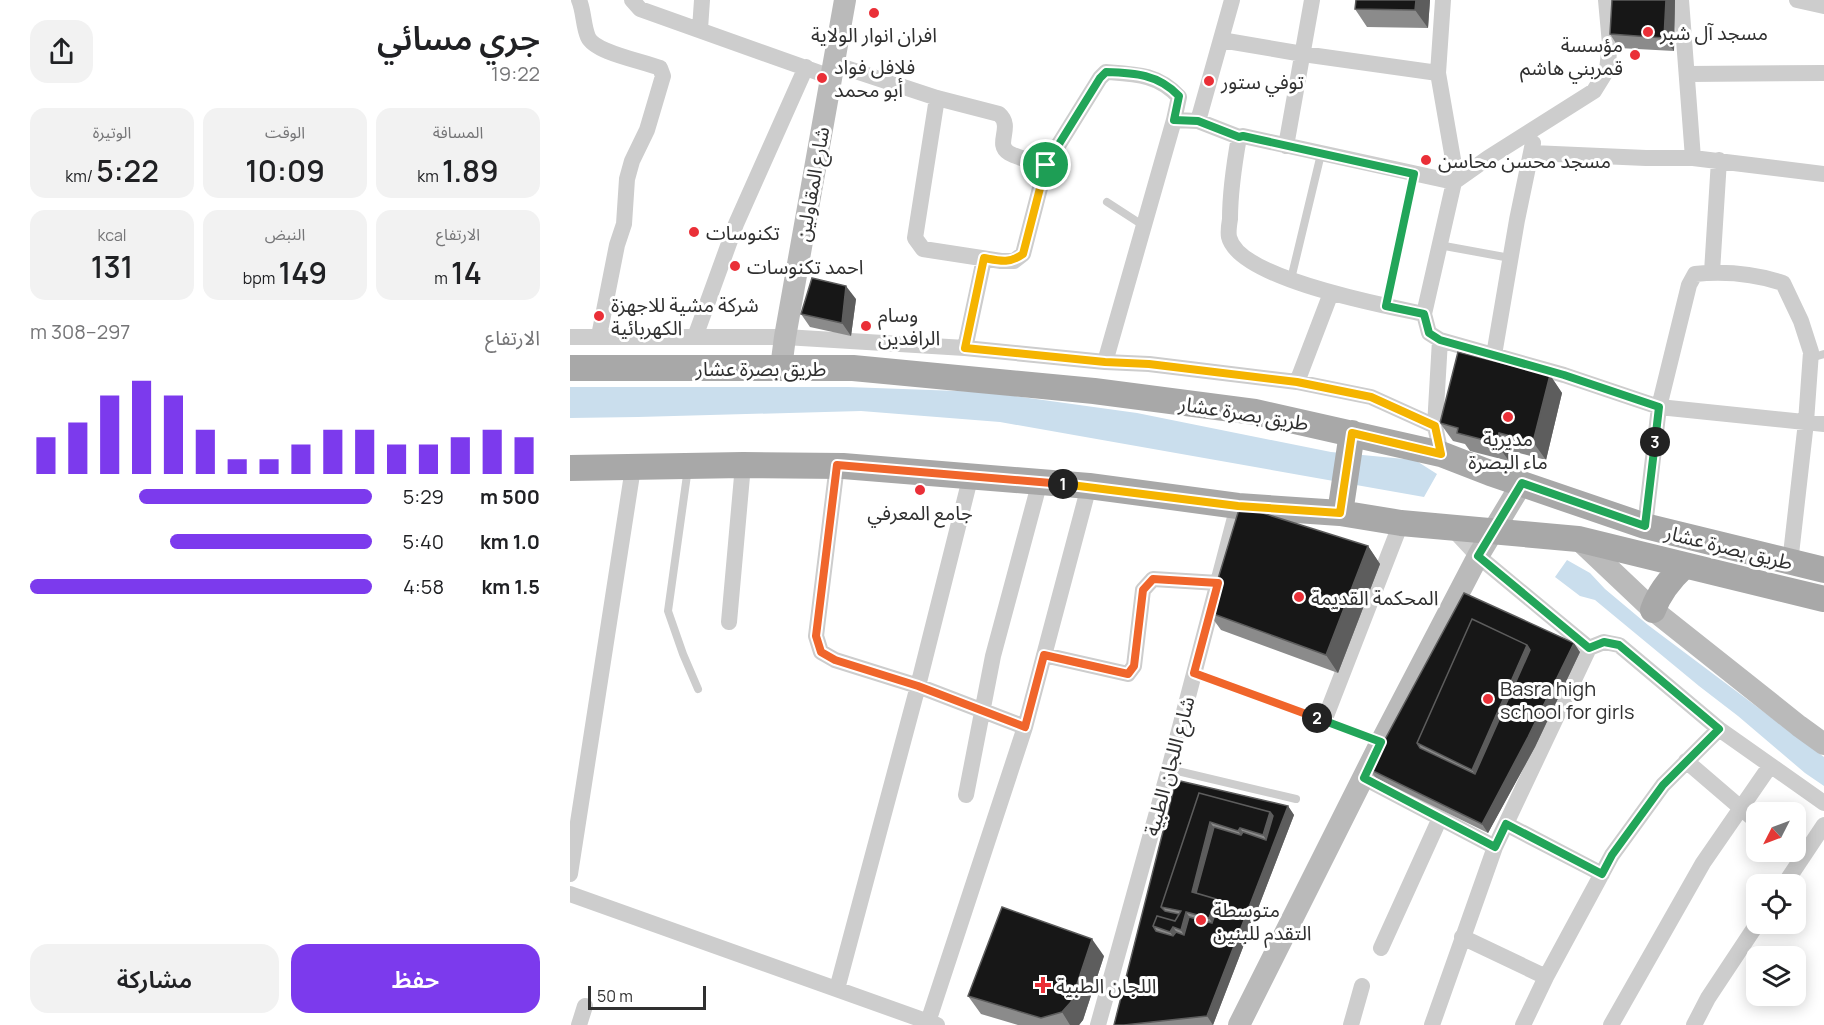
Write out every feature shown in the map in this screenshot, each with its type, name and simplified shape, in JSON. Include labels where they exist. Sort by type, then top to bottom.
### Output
[{"type":"main road","name":"طريق بصرة عشار","points":[[570,368],[853,368],[1094,391],[1255,412],[1352,440],[1441,454],[1645,526],[1824,570]]},
{"type":"main road","points":[[1341,505],[1352,440]]},
{"type":"main road","points":[[570,468],[837,465],[1089,486],[1238,506],[1341,505],[1401,523],[1578,539],[1824,598]]},
{"type":"main road","points":[[1653,610],[1657,598],[1673,576],[1684,566]]},
{"type":"street","points":[[579,0],[586,34],[590,41],[599,48],[660,68],[663,76],[647,130],[632,160],[627,179],[624,224],[617,245],[599,336]]},
{"type":"street","points":[[632,0],[640,9],[806,67],[832,70],[999,114],[1005,119],[1006,125],[1004,148],[1010,153],[1046,165]]},
{"type":"street","points":[[700,29],[702,0]]},
{"type":"street","name":"شارع المقاولين","points":[[781,368],[845,0]]},
{"type":"street","points":[[1198,121],[1232,0]]},
{"type":"street","points":[[1286,146],[1312,0]]},
{"type":"street","points":[[1443,0],[1438,73],[1454,165],[1454,182],[1424,314],[1429,333],[1440,340],[1564,375],[1659,407],[1824,424]]},
{"type":"street","points":[[1174,120],[1198,121],[1239,137],[1454,182],[1594,91],[1607,69],[1610,44],[1606,0]]},
{"type":"street","points":[[1681,0],[1693,158]]},
{"type":"street","points":[[1797,0],[1824,6]]},
{"type":"street","points":[[1221,40],[1438,73]]},
{"type":"street","points":[[695,337],[736,225],[806,67]]},
{"type":"street","points":[[937,98],[915,238],[923,249],[1014,261],[1023,254],[1046,165],[1100,78],[1106,72],[1137,74],[1167,84],[1179,96],[1105,362]]},
{"type":"street","points":[[1688,74],[1824,74]]},
{"type":"street","points":[[1494,355],[1535,128]]},
{"type":"street","points":[[1239,137],[1230,190],[1229,238],[1241,256],[1261,268],[1331,293],[1424,314]]},
{"type":"street","points":[[1532,153],[1693,158],[1824,174]]},
{"type":"street","points":[[1712,272],[1719,160]]},
{"type":"street","points":[[965,348],[984,258]]},
{"type":"street","points":[[1645,526],[1659,407],[1689,285],[1695,274],[1712,272],[1762,277],[1783,283],[1802,321],[1811,352],[1817,356],[1806,422],[1790,563]]},
{"type":"street","points":[[1297,382],[1331,293]]},
{"type":"street","points":[[570,337],[785,337],[965,348],[1105,362],[1149,364],[1297,382],[1371,397],[1435,426]]},
{"type":"street","points":[[1440,340],[1435,426],[1441,454]]},
{"type":"street","points":[[729,622],[743,465]]},
{"type":"street","points":[[837,465],[816,636],[821,652],[835,660],[918,686],[1025,727]]},
{"type":"street","points":[[570,874],[574,817],[633,468]]},
{"type":"street","points":[[837,989],[918,686],[971,475]]},
{"type":"street","points":[[966,795],[996,646],[1040,482]]},
{"type":"street","points":[[1239,1025],[1381,742],[1478,556],[1522,483]]},
{"type":"street","points":[[570,894],[933,1023],[1025,727],[1089,486]]},
{"type":"street","name":"شارع اللجان الطبية","points":[[1098,1025],[1170,769],[1238,506]]},
{"type":"street","points":[[1324,721],[1401,523]]},
{"type":"street","points":[[1449,526],[1478,556],[1589,648]]},
{"type":"street","points":[[1578,539],[1653,610],[1824,744]]},
{"type":"street","points":[[1044,655],[1128,674],[1134,666],[1143,590],[1148,584],[1153,579],[1218,583]]},
{"type":"street","points":[[1432,1025],[1495,847],[1589,648],[1604,642],[1619,645],[1719,729],[1824,803]]},
{"type":"street","points":[[1524,1025],[1546,977],[1612,855],[1663,785],[1719,729]]},
{"type":"street","points":[[1686,761],[1746,813]]},
{"type":"street","points":[[1611,1025],[1703,863],[1770,766]]},
{"type":"street","points":[[1364,778],[1495,847]]},
{"type":"street","points":[[1381,948],[1440,818]]},
{"type":"street","points":[[1506,824],[1602,874]]},
{"type":"street","points":[[1806,846],[1824,825]]},
{"type":"street","points":[[1694,1025],[1708,998],[1750,934]]},
{"type":"street","points":[[1462,937],[1546,977]]},
{"type":"street","points":[[1351,1025],[1362,986]]},
{"type":"street","points":[[579,1025],[585,1006]]},
{"type":"lane","points":[[1291,279],[1321,154]]},
{"type":"lane","points":[[1386,306],[1414,174]]},
{"type":"lane","points":[[1107,201],[1144,226]]},
{"type":"lane","points":[[1439,245],[1510,258]]},
{"type":"lane","points":[[688,467],[668,611],[698,689]]},
{"type":"lane","points":[[1194,673],[1381,742]]},
{"type":"lane","points":[[1170,769],[1296,799]]},
{"type":"water","points":[[570,387],[848,387],[985,392],[1137,413],[1331,452],[1415,460],[1437,474],[1424,497],[1000,422],[861,411],[570,418]]},
{"type":"water","points":[[1567,560],[1590,573],[1605,589],[1648,625],[1824,757],[1824,786],[1805,773],[1595,600],[1580,596],[1555,577]]},
{"type":"building","points":[[1356,0],[1416,0],[1415,10],[1355,9]]},
{"type":"building","points":[[1612,0],[1666,0],[1664,38],[1610,34]]},
{"type":"building","points":[[812,278],[846,286],[842,323],[801,314]]},
{"type":"building","name":"مديرية ماء البصرة","points":[[1458,352],[1550,375],[1533,442],[1499,433],[1496,443],[1457,433],[1458,428],[1440,423]]},
{"type":"building","name":"المحكمة القديمة","points":[[1240,506],[1368,546],[1326,655],[1208,612]]},
{"type":"building","points":[[1464,593],[1574,643],[1482,824],[1369,769]],"holes":[[[1472,619],[1527,645],[1530,650],[1475,774],[1420,748],[1417,743]]]},
{"type":"building","points":[[1472,619],[1527,645],[1472,770],[1417,743]]},
{"type":"building","name":"متوسطة التقدم للبنين","points":[[1176,780],[1288,806],[1207,1016],[1114,1025]],"holes":[[[1199,793],[1270,812],[1273,816],[1266,840],[1243,832],[1241,835],[1214,827],[1196,893],[1216,899],[1219,903],[1212,923],[1189,917],[1184,935],[1176,932],[1173,936],[1156,931],[1153,926],[1157,916],[1175,921],[1179,914],[1165,911],[1161,907]]]},
{"type":"building","points":[[1199,793],[1270,812],[1263,835],[1240,828],[1238,831],[1210,822],[1192,892],[1216,899],[1209,918],[1186,912],[1181,930],[1173,927],[1170,932],[1153,926],[1157,916],[1175,921],[1181,911],[1161,907]]},
{"type":"building","name":"اللجان الطبية","points":[[1002,907],[1092,939],[1071,1002],[1062,1012],[1041,1018],[968,996]]},
{"type":"place","name":"افران انوار الولاية","points":[[874,13]]},
{"type":"place","name":"مسجد آل شبر","points":[[1648,32]]},
{"type":"place","name":"مؤسسة قمربني هاشم","points":[[1635,55]]},
{"type":"place","name":"فلافل فواد أبو محمد","points":[[822,78]]},
{"type":"place","name":"توفي ستور","points":[[1209,81]]},
{"type":"place","name":"مسجد محسن محاسن","points":[[1426,160]]},
{"type":"place","name":"تكنوسات","points":[[694,232]]},
{"type":"place","name":"احمد تكنوسات","points":[[735,266]]},
{"type":"place","name":"شركة مشية للاجهزة الكهربائية","points":[[599,316]]},
{"type":"place","name":"وسام الرافدين","points":[[866,326]]},
{"type":"place","name":"مديرية ماء البصرة","points":[[1508,417]]},
{"type":"place","name":"جامع المعرفي","points":[[920,490]]},
{"type":"place","name":"المحكمة القديمة","points":[[1299,597]]},
{"type":"place","name":"Basra high school for girls","points":[[1488,699]]},
{"type":"place","name":"متوسطة التقدم للبنين","points":[[1201,920]]},
{"type":"place","name":"اللجان الطبية","points":[[1043,985]]},
{"type":"route","points":[[1106,72],[1137,74],[1167,84],[1179,96],[1174,120],[1198,121],[1239,137],[1243,136],[1414,174],[1386,306],[1424,314],[1429,333],[1440,340],[1564,375],[1659,407],[1645,526],[1522,483],[1478,556],[1589,648],[1604,642],[1619,645],[1719,729],[1663,785],[1612,855],[1602,874],[1506,824],[1495,847],[1364,778],[1381,742],[1194,673],[1218,583],[1153,579],[1143,590],[1134,666],[1128,674],[1044,655],[1025,727],[918,686],[835,660],[821,652],[816,636],[837,465],[1089,486],[1238,506],[1340,513],[1352,433],[1441,454],[1435,426],[1371,397],[1297,382],[1257,377],[1149,364],[1105,362],[965,348],[984,258],[1014,261],[1023,254],[1046,165],[1106,72]]}]
